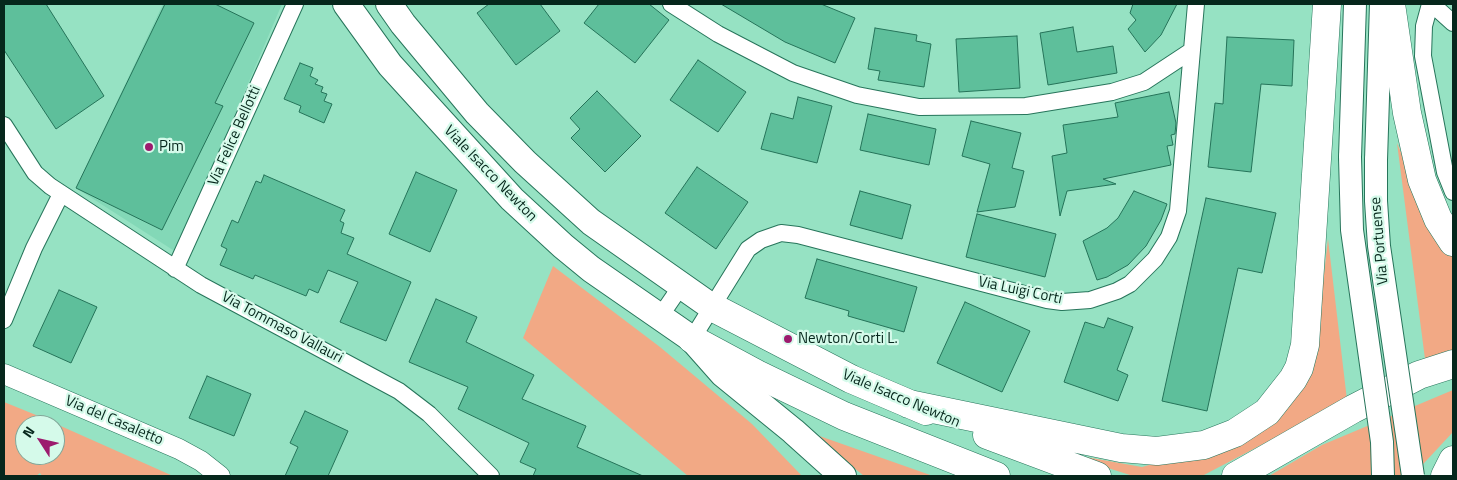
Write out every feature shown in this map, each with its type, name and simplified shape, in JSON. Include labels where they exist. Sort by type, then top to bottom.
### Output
[{"type":"highway","points":[[910,404],[1121,448],[1157,451],[1204,446],[1235,433],[1267,412],[1278,402],[1300,368],[1305,345],[1327,4]]},
{"type":"highway","points":[[1391,4],[1407,113],[1420,172],[1431,206],[1453,242]]},
{"type":"highway","name":"Viale Isacco Newton","points":[[712,307],[851,379],[910,404],[1097,476]]},
{"type":"highway","name":"Viale Isacco Newton","points":[[692,340],[844,416],[996,476]]},
{"type":"highway","points":[[1236,476],[1353,409],[1419,375],[1453,364]]},
{"type":"highway","points":[[1445,476],[1453,460]]},
{"type":"main road","name":"Viale Isacco Newton","points":[[346,4],[390,65],[512,199],[570,252],[692,340]]},
{"type":"main road","name":"Viale Isacco Newton","points":[[389,4],[422,47],[511,148],[591,222],[712,307]]},
{"type":"main road","name":"Via Portuense","points":[[1355,4],[1350,157],[1352,230],[1382,442],[1383,476]]},
{"type":"main road","name":"Via Portuense","points":[[1381,4],[1376,201],[1379,246],[1412,476]]},
{"type":"main road","points":[[692,340],[723,374],[793,431],[843,476]]},
{"type":"street","name":"Via Felice Bellotti","points":[[174,269],[295,4]]},
{"type":"street","points":[[672,4],[718,34],[793,73],[857,94],[919,106],[1026,106],[1112,92],[1144,82],[1191,51]]},
{"type":"street","name":"Via Luigi Corti","points":[[712,307],[748,249],[761,240],[781,233],[798,234],[1047,300],[1080,302],[1117,291],[1137,278],[1155,259],[1169,237],[1176,218],[1181,194],[1196,4]]},
{"type":"street","points":[[1453,23],[1431,4],[1424,26],[1423,56],[1445,172],[1453,192]]},
{"type":"street","name":"Via Tommaso Vallauri","points":[[4,125],[35,173],[61,194],[174,269],[244,310],[382,380],[429,414],[491,476]]},
{"type":"street","points":[[4,320],[34,248],[61,194]]},
{"type":"street","points":[[660,318],[681,286]]},
{"type":"street","points":[[692,340],[712,307]]},
{"type":"street","name":"Via del Casaletto","points":[[4,374],[179,449],[201,461],[220,476]]},
{"type":"street","points":[[793,431],[827,476]]},
{"type":"street","points":[[458,445],[474,476]]},
{"type":"shaded area","name":"Pim","points":[[163,4],[282,4],[176,252],[76,188]]},
{"type":"shaded area","points":[[1397,143],[1413,181],[1453,254],[1453,355],[1425,359]]},
{"type":"shaded area","points":[[1328,239],[1347,400],[1202,476],[1133,476],[1058,452],[1142,467],[1249,437],[1313,372]]},
{"type":"shaded area","points":[[553,266],[660,347],[752,424],[802,476],[688,476],[523,338]]},
{"type":"shaded area","points":[[1453,390],[1453,432],[1412,476],[1269,476],[1322,445]]},
{"type":"shaded area","points":[[4,402],[36,415],[15,415],[15,465],[65,465],[65,428],[173,476],[42,476],[40,473],[36,476],[4,476]]},
{"type":"shaded area","points":[[811,433],[933,476],[864,476]]},
{"type":"building","points":[[4,4],[46,4],[104,96],[56,129],[4,50]]},
{"type":"building","name":"Pim","points":[[165,4],[215,4],[254,23],[215,103],[223,106],[162,230],[76,188]]},
{"type":"building","points":[[489,4],[540,4],[560,31],[516,65],[477,13]]},
{"type":"building","points":[[599,4],[649,4],[669,20],[635,63],[584,23]]},
{"type":"building","points":[[721,4],[821,4],[855,18],[835,63],[785,42]]},
{"type":"building","points":[[1133,4],[1177,4],[1161,35],[1145,52],[1128,29],[1136,20],[1130,13]]},
{"type":"building","points":[[1073,27],[1077,52],[1113,46],[1117,73],[1048,85],[1040,33]]},
{"type":"building","points":[[875,28],[917,35],[916,41],[931,44],[924,87],[878,80],[880,71],[868,69]]},
{"type":"building","points":[[1017,36],[1020,88],[959,92],[956,39]]},
{"type":"building","points":[[1227,37],[1294,40],[1292,86],[1261,84],[1251,172],[1208,167],[1215,103],[1223,104]]},
{"type":"building","points":[[698,60],[746,92],[718,132],[670,100]]},
{"type":"building","points":[[300,63],[313,68],[310,76],[318,80],[315,84],[323,87],[321,92],[327,94],[324,101],[332,104],[324,123],[299,112],[301,106],[284,99]]},
{"type":"building","points":[[597,91],[641,136],[605,172],[571,138],[580,129],[570,118]]},
{"type":"building","points":[[1169,92],[1176,123],[1175,134],[1171,135],[1173,145],[1167,146],[1171,165],[1103,179],[1116,184],[1067,191],[1060,216],[1052,156],[1067,153],[1063,125],[1118,117],[1115,103]]},
{"type":"building","points":[[798,97],[832,106],[817,163],[761,149],[771,113],[793,119]]},
{"type":"building","points":[[868,114],[936,129],[929,165],[860,150]]},
{"type":"building","points":[[971,121],[1021,133],[1012,168],[1024,171],[1015,207],[977,212],[990,164],[962,156]]},
{"type":"building","points":[[697,167],[748,202],[716,249],[665,213]]},
{"type":"building","points":[[416,172],[457,190],[430,252],[389,234]]},
{"type":"building","points":[[264,175],[345,210],[340,221],[344,223],[341,233],[354,238],[347,254],[411,282],[386,341],[340,322],[358,282],[328,270],[318,293],[309,289],[306,296],[255,275],[253,279],[220,265],[227,249],[221,246],[232,220],[238,223],[256,181],[261,183]]},
{"type":"building","points":[[860,191],[911,205],[902,239],[850,225]]},
{"type":"building","points":[[1134,191],[1167,204],[1161,220],[1146,246],[1128,265],[1107,277],[1097,280],[1083,241],[1107,228],[1118,218]]},
{"type":"building","points":[[1206,198],[1276,213],[1262,273],[1238,268],[1207,411],[1162,401]]},
{"type":"building","points":[[977,214],[1056,234],[1045,277],[966,257]]},
{"type":"building","points":[[817,259],[917,287],[904,332],[848,316],[849,311],[805,298]]},
{"type":"building","points":[[59,290],[97,307],[71,363],[33,346]]},
{"type":"building","points":[[436,299],[477,317],[466,342],[534,375],[522,399],[586,426],[577,447],[643,476],[533,476],[536,469],[520,462],[529,443],[458,409],[468,387],[409,362]]},
{"type":"building","points":[[965,302],[1030,331],[1002,392],[937,363]]},
{"type":"building","points":[[1108,318],[1133,327],[1117,370],[1128,375],[1118,401],[1064,382],[1085,322],[1104,328]]},
{"type":"building","points":[[207,376],[251,394],[234,436],[189,418]]},
{"type":"building","points":[[305,411],[348,431],[328,476],[285,476],[298,447],[290,443]]},
{"type":"place","name":"Pim","points":[[149,147]]},
{"type":"place","name":"Newton/Corti L.","points":[[788,339]]}]
